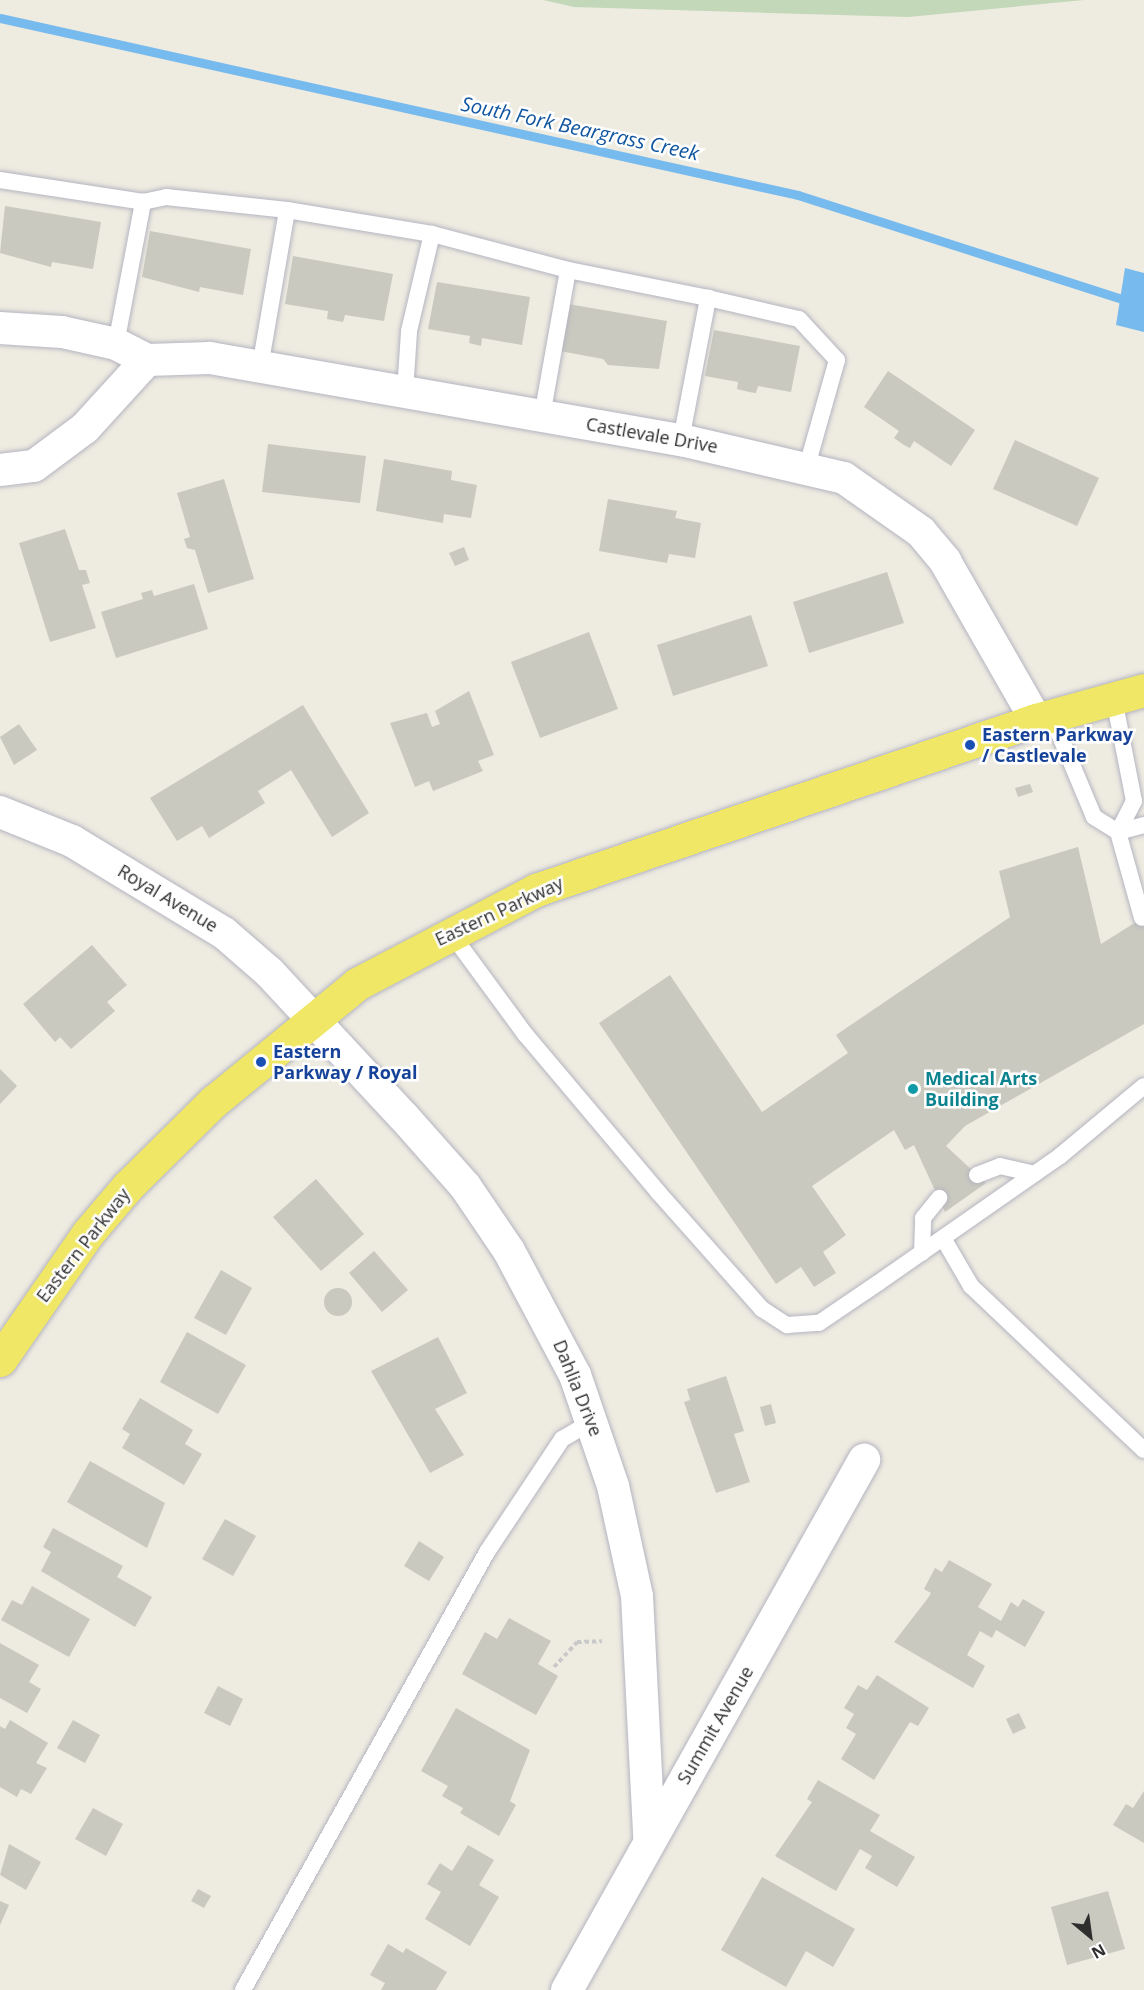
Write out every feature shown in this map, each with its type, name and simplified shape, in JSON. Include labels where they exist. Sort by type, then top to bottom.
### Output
[{"type":"main road","name":"Eastern Parkway","points":[[0,1360],[87,1233],[128,1186],[213,1102],[357,984],[450,932],[557,882],[1044,719],[1129,694]]},
{"type":"street","points":[[0,328],[62,332],[116,344],[147,360],[85,428],[34,466],[0,470]]},
{"type":"street","name":"Castlevale Drive","points":[[147,360],[178,355],[260,367],[681,440],[807,466],[858,485],[921,532],[966,590],[1044,719]]},
{"type":"street","name":"Royal Avenue","points":[[0,812],[72,841],[224,933],[312,1020]]},
{"type":"street","name":"Dahlia Drive","points":[[312,1020],[465,1186],[550,1321],[593,1421],[637,1596],[649,1837]]},
{"type":"street","name":"Summit Avenue","points":[[567,1990],[649,1837],[864,1460]]},
{"type":"lane","points":[[0,180],[142,202],[166,197],[287,210],[432,234],[568,270],[708,297],[800,319],[837,360],[807,466]]},
{"type":"lane","points":[[116,344],[142,202]]},
{"type":"lane","points":[[260,367],[287,210]]},
{"type":"lane","points":[[405,392],[409,331],[432,234]]},
{"type":"lane","points":[[542,416],[568,270]]},
{"type":"lane","points":[[681,440],[708,297]]},
{"type":"lane","points":[[1118,832],[1134,801],[1129,694]]},
{"type":"lane","points":[[1044,719],[1094,816],[1118,832],[1142,918]]},
{"type":"lane","points":[[1118,832],[1144,825]]},
{"type":"lane","points":[[450,932],[525,1034],[762,1309],[788,1325],[819,1323],[1034,1174],[1144,1086]]},
{"type":"lane","points":[[977,1175],[1000,1166],[1034,1174]]},
{"type":"lane","points":[[922,1252],[923,1218],[939,1198]]},
{"type":"lane","points":[[943,1238],[971,1286],[1144,1450]]},
{"type":"lane","points":[[243,1990],[487,1552],[562,1439],[593,1421]]},
{"type":"path","points":[[554,1667],[577,1642],[602,1641]]},
{"type":"green space","points":[[543,0],[1084,0],[908,17],[574,7]]},
{"type":"water","points":[[1125,268],[1144,273],[1144,332],[1116,325]]},
{"type":"building","points":[[5,206],[101,222],[93,269],[52,262],[51,267],[0,253]]},
{"type":"building","points":[[150,231],[251,249],[243,295],[200,287],[199,292],[142,277]]},
{"type":"building","points":[[293,256],[393,274],[384,321],[345,315],[343,322],[327,319],[328,311],[285,304]]},
{"type":"building","points":[[437,282],[530,297],[522,345],[482,338],[481,346],[469,343],[470,336],[428,329]]},
{"type":"building","points":[[568,304],[667,321],[659,369],[608,365],[603,359],[560,351]]},
{"type":"building","points":[[714,330],[800,346],[791,392],[758,386],[756,393],[749,392],[737,389],[738,382],[705,376]]},
{"type":"building","points":[[888,371],[975,430],[951,466],[914,441],[910,448],[904,445],[894,438],[899,431],[864,407]]},
{"type":"building","points":[[1015,440],[1099,478],[1077,526],[993,489]]},
{"type":"building","points":[[268,444],[366,456],[360,503],[262,492]]},
{"type":"building","points":[[384,459],[452,471],[451,480],[477,485],[471,518],[444,514],[443,523],[376,511]]},
{"type":"building","points":[[224,479],[254,579],[208,593],[195,550],[187,548],[184,539],[190,537],[177,493]]},
{"type":"building","points":[[608,499],[677,511],[675,518],[701,523],[695,558],[669,554],[667,563],[599,551]]},
{"type":"building","points":[[65,529],[79,570],[86,570],[90,583],[82,585],[96,628],[50,642],[19,543]]},
{"type":"building","points":[[464,547],[469,560],[455,566],[449,553]]},
{"type":"building","points":[[887,572],[904,623],[809,653],[793,602]]},
{"type":"building","points":[[194,584],[208,629],[116,658],[101,612],[143,599],[141,593],[152,590],[154,596]]},
{"type":"building","points":[[751,615],[768,666],[673,696],[657,645]]},
{"type":"building","points":[[589,632],[618,709],[540,738],[511,662]]},
{"type":"building","points":[[469,691],[494,755],[478,761],[483,771],[433,791],[429,781],[415,787],[390,723],[427,713],[432,727],[440,724],[435,711]]},
{"type":"building","points":[[303,705],[369,813],[332,837],[291,770],[258,791],[265,803],[209,838],[202,826],[177,841],[150,798]]},
{"type":"building","points":[[19,724],[37,750],[14,765],[0,737]]},
{"type":"building","points":[[1030,784],[1033,792],[1018,797],[1015,788]]},
{"type":"building","name":"Medical Arts Building","points":[[1078,847],[1101,944],[1144,917],[1144,1024],[965,1126],[946,1146],[986,1183],[945,1212],[914,1145],[905,1150],[894,1130],[812,1186],[846,1235],[823,1252],[836,1273],[814,1287],[801,1267],[776,1284],[599,1023],[670,975],[762,1112],[848,1053],[836,1035],[1010,917],[999,871]]},
{"type":"building","points":[[92,945],[127,985],[107,1002],[115,1011],[71,1049],[60,1037],[55,1042],[23,1004]]},
{"type":"building","points":[[0,1069],[17,1086],[0,1104]]},
{"type":"building","points":[[316,1179],[364,1234],[321,1271],[273,1217]]},
{"type":"building","points":[[374,1251],[408,1290],[382,1312],[349,1273]]},
{"type":"building","points":[[221,1270],[252,1288],[226,1335],[194,1318]]},
{"type":"building","points":[[338,1288],[348,1292],[352,1302],[348,1312],[338,1316],[328,1312],[324,1302],[328,1292]]},
{"type":"building","points":[[187,1332],[246,1365],[218,1414],[160,1382]]},
{"type":"building","points":[[438,1337],[467,1393],[435,1409],[464,1455],[430,1473],[371,1371]]},
{"type":"building","points":[[726,1376],[744,1431],[734,1434],[750,1482],[716,1493],[684,1402],[690,1400],[687,1389]]},
{"type":"building","points":[[140,1398],[193,1430],[185,1444],[202,1454],[184,1485],[122,1448],[130,1434],[122,1429]]},
{"type":"building","points":[[771,1404],[776,1423],[765,1426],[760,1407]]},
{"type":"building","points":[[90,1461],[165,1503],[147,1548],[67,1502]]},
{"type":"building","points":[[225,1519],[256,1536],[233,1576],[202,1559]]},
{"type":"building","points":[[53,1528],[123,1566],[117,1577],[152,1597],[135,1627],[41,1571],[51,1552],[43,1547]]},
{"type":"building","points":[[419,1541],[444,1557],[429,1581],[404,1566]]},
{"type":"building","points":[[949,1560],[992,1584],[978,1607],[1001,1621],[1011,1602],[1018,1607],[1023,1599],[1045,1612],[1025,1647],[996,1630],[992,1638],[980,1631],[967,1655],[985,1666],[973,1688],[894,1642],[931,1593],[924,1589],[935,1568],[942,1572]]},
{"type":"building","points":[[32,1586],[90,1619],[69,1657],[1,1620],[12,1600],[22,1605]]},
{"type":"building","points":[[509,1618],[551,1641],[538,1664],[558,1676],[536,1715],[462,1674],[485,1632],[497,1639]]},
{"type":"building","points":[[0,1643],[39,1665],[29,1682],[41,1689],[27,1713],[0,1698]]},
{"type":"building","points":[[877,1675],[929,1708],[918,1726],[910,1722],[874,1780],[841,1759],[856,1734],[846,1728],[854,1714],[844,1708],[858,1685],[867,1690]]},
{"type":"building","points":[[218,1686],[243,1699],[230,1726],[204,1713]]},
{"type":"building","points":[[456,1708],[530,1750],[510,1801],[516,1805],[499,1836],[460,1813],[463,1808],[442,1796],[448,1786],[421,1771]]},
{"type":"building","points":[[1019,1713],[1026,1728],[1013,1734],[1006,1719]]},
{"type":"building","points":[[10,1720],[48,1743],[36,1763],[47,1768],[31,1794],[21,1789],[17,1797],[0,1787],[0,1726],[5,1729]]},
{"type":"building","points":[[73,1720],[100,1735],[85,1763],[57,1748]]},
{"type":"building","points":[[818,1780],[880,1815],[870,1831],[915,1857],[897,1887],[865,1868],[872,1856],[860,1849],[836,1891],[775,1856],[812,1802],[807,1799]]},
{"type":"building","points":[[1144,1791],[1144,1843],[1113,1825],[1126,1804],[1133,1808]]},
{"type":"building","points":[[93,1808],[123,1824],[106,1856],[75,1839]]},
{"type":"building","points":[[9,1844],[41,1862],[26,1890],[0,1875]]},
{"type":"building","points":[[468,1845],[494,1860],[479,1885],[499,1897],[470,1946],[425,1919],[441,1892],[427,1884],[440,1863],[452,1871]]},
{"type":"building","points":[[762,1877],[855,1929],[833,1967],[806,1951],[786,1987],[721,1950]]},
{"type":"building","points":[[198,1889],[211,1896],[204,1908],[191,1901]]},
{"type":"building","points":[[1108,1891],[1125,1949],[1067,1965],[1051,1907]]},
{"type":"building","points":[[0,1901],[9,1905],[0,1925]]},
{"type":"building","points":[[388,1944],[403,1953],[406,1948],[447,1972],[436,1990],[381,1990],[385,1983],[370,1975]]},
{"type":"waterway","name":"South Fork Beargrass Creek","points":[[0,18],[798,195],[1144,306]]},
{"type":"place","name":"Eastern Parkway / Castlevale","points":[[970,745]]},
{"type":"place","name":"Eastern Parkway / Royal","points":[[261,1062]]},
{"type":"place","name":"Medical Arts Building","points":[[913,1089]]}]
